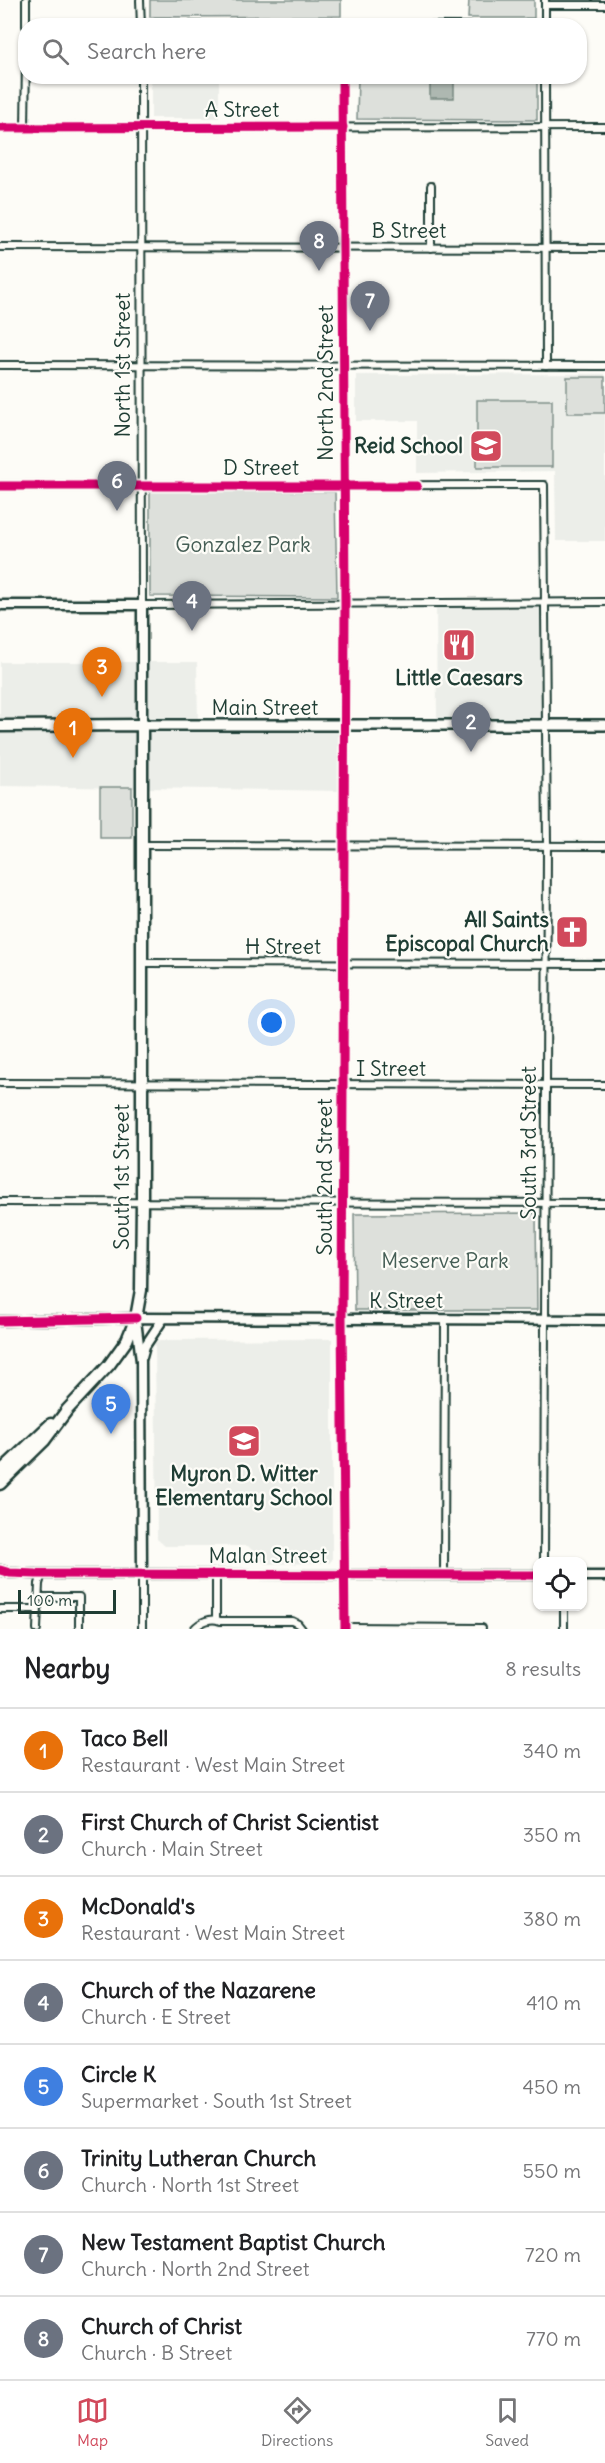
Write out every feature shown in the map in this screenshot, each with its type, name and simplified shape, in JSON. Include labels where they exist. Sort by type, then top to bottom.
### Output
[{"type":"highway","points":[[0,726],[142,725]]},
{"type":"highway","name":"South 1st Street","points":[[136,1318],[141,1290],[142,1202],[142,725]]},
{"type":"highway","points":[[0,1472],[67,1410],[109,1365],[127,1340],[136,1318]]},
{"type":"highway","points":[[0,1484],[44,1441],[67,1410]]},
{"type":"main road","name":"Main Street","points":[[142,725],[605,725]]},
{"type":"street","points":[[26,0],[26,18]]},
{"type":"street","points":[[141,0],[141,18]]},
{"type":"street","points":[[545,18],[545,2],[605,5]]},
{"type":"street","points":[[25,128],[26,84]]},
{"type":"street","name":"North 1st Street","points":[[141,84],[142,725]]},
{"type":"street","name":"North 2nd Street","points":[[342,84],[345,604],[343,726]]},
{"type":"street","points":[[545,84],[546,366]]},
{"type":"street","name":"A Street","points":[[0,128],[605,127]]},
{"type":"street","points":[[431,186],[431,248]]},
{"type":"street","name":"B Street","points":[[0,247],[605,248]]},
{"type":"street","points":[[0,365],[605,366]]},
{"type":"street","name":"D Street","points":[[0,486],[544,485]]},
{"type":"street","name":"South 3rd Street","points":[[544,485],[547,846],[544,1557]]},
{"type":"street","points":[[0,605],[605,602]]},
{"type":"street","name":"South 2nd Street","points":[[343,726],[342,1319],[345,1628]]},
{"type":"street","points":[[142,845],[605,846]]},
{"type":"street","name":"H Street","points":[[142,963],[605,964]]},
{"type":"street","name":"I Street","points":[[0,1083],[605,1085]]},
{"type":"street","points":[[0,1202],[605,1203]]},
{"type":"street","name":"K Street","points":[[0,1321],[136,1318],[605,1320]]},
{"type":"street","name":"South 1st Street","points":[[136,1318],[141,1361],[142,1629]]},
{"type":"street","points":[[141,1361],[145,1346],[163,1319]]},
{"type":"street","points":[[444,1574],[445,1319]]},
{"type":"street","name":"Malan Street","points":[[0,1570],[10,1573],[42,1574],[533,1575]]},
{"type":"street","points":[[37,1629],[38,1597],[42,1574]]},
{"type":"street","points":[[216,1574],[216,1619]]},
{"type":"street","points":[[587,1576],[605,1576]]},
{"type":"street","points":[[38,1597],[79,1597],[79,1629]]},
{"type":"street","points":[[0,1609],[37,1609]]},
{"type":"street","points":[[564,1611],[564,1629]]},
{"type":"street","points":[[194,1629],[201,1622],[216,1619],[220,1621],[292,1621],[302,1629]]},
{"type":"street","points":[[345,1628],[482,1628]]},
{"type":"shaded area","points":[[151,84],[219,84],[219,118],[151,118]]},
{"type":"shaded area","points":[[430,84],[454,84],[454,98],[430,98]]},
{"type":"shaded area","name":"Reid School","points":[[605,374],[605,541],[556,541],[555,471],[417,473],[417,421],[356,421],[356,375]]},
{"type":"shaded area","points":[[546,603],[546,725],[437,725],[436,604]]},
{"type":"shaded area","points":[[0,662],[197,662],[198,726],[343,726],[343,791],[0,786]]},
{"type":"shaded area","name":"Myron D. Witter Elementary School","points":[[332,1339],[332,1560],[329,1563],[265,1564],[248,1546],[165,1546],[157,1539],[155,1343],[159,1340]]},
{"type":"green space","points":[[150,0],[341,0],[341,16],[150,17]]},
{"type":"green space","points":[[469,0],[534,0],[534,18],[468,18]]},
{"type":"green space","points":[[358,84],[537,84],[537,120],[357,119]]},
{"type":"green space","points":[[567,377],[605,377],[605,413],[567,413]]},
{"type":"green space","points":[[477,400],[552,400],[552,467],[477,467]]},
{"type":"green space","name":"Gonzalez Park","points":[[150,491],[335,492],[337,597],[150,596]]},
{"type":"green space","points":[[100,787],[132,787],[132,838],[100,838]]},
{"type":"green space","name":"Meserve Park","points":[[536,1213],[537,1310],[355,1310],[354,1214]]},
{"type":"cycle path","points":[[342,84],[345,604],[342,1319],[345,1629]]},
{"type":"cycle path","points":[[0,128],[343,127]]},
{"type":"cycle path","points":[[0,486],[417,486]]},
{"type":"cycle path","points":[[0,1321],[136,1318]]},
{"type":"cycle path","points":[[0,1570],[10,1573],[36,1574],[533,1575]]},
{"type":"place","name":"Church of Christ","points":[[319,271]]},
{"type":"place","name":"New Testament Baptist Church","points":[[370,331]]},
{"type":"place","name":"Reid School","points":[[486,446]]},
{"type":"place","name":"Trinity Lutheran Church","points":[[117,511]]},
{"type":"place","name":"Church of the Nazarene","points":[[192,631]]},
{"type":"place","name":"Little Caesars","points":[[459,645]]},
{"type":"place","name":"McDonald's","points":[[102,697]]},
{"type":"place","name":"First Church of Christ Scientist","points":[[471,752]]},
{"type":"place","name":"Taco Bell","points":[[73,758]]},
{"type":"place","name":"All Saints Episcopal Church","points":[[572,932]]},
{"type":"place","name":"Circle K","points":[[111,1434]]},
{"type":"place","name":"Myron D. Witter Elementary School","points":[[244,1441]]}]
